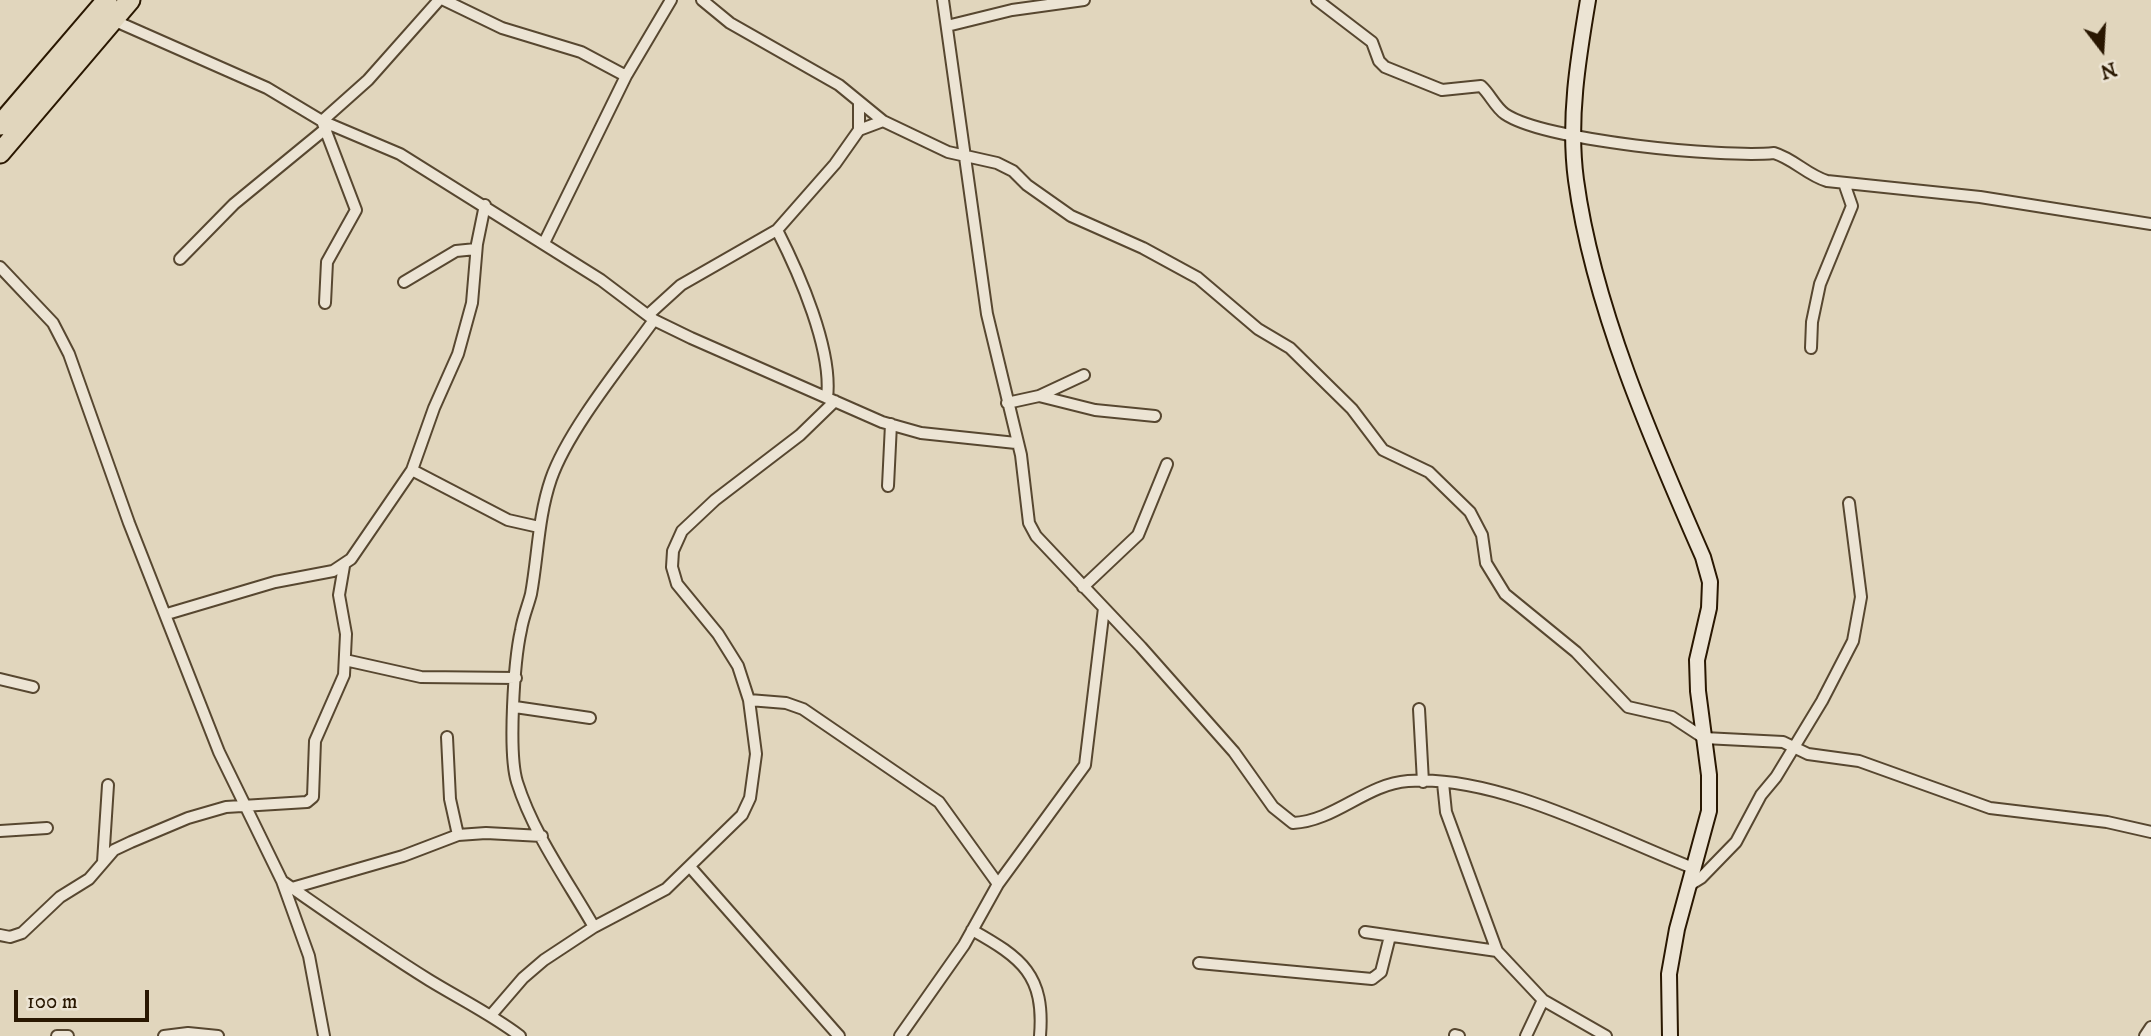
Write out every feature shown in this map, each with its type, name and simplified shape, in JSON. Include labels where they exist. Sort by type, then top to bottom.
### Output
[{"type":"highway","points":[[0,125],[107,0]]},
{"type":"highway","points":[[0,153],[130,0]]},
{"type":"street","points":[[180,259],[234,204],[326,125],[441,0],[502,28],[581,52],[626,76]]},
{"type":"street","points":[[544,243],[626,76],[671,0]]},
{"type":"street","points":[[702,0],[730,23],[839,85],[883,121],[965,158],[1005,167],[1071,216],[1143,248],[1198,278],[1258,329],[1290,348],[1352,409],[1383,450],[1429,472],[1470,512],[1482,535],[1486,563],[1506,594],[1576,652],[1628,707],[1672,717],[1704,738],[1783,742],[1825,758],[1859,761],[1990,808],[2107,822],[2151,832]]},
{"type":"street","points":[[943,0],[987,314],[1021,455],[1029,523],[1083,587],[1234,752],[1283,818],[1293,823],[1308,822],[1379,788],[1407,781],[1443,783],[1509,796],[1693,868]]},
{"type":"street","points":[[947,26],[1012,10],[1084,0]]},
{"type":"street","points":[[1317,0],[1372,42],[1379,61],[1385,67],[1441,90],[1480,86],[1504,114],[1574,137],[1677,149],[1774,153],[1785,157],[1812,177],[1844,183],[1993,198],[2151,224]]},
{"type":"street","points":[[1588,0],[1574,94],[1575,178],[1583,218],[1620,355],[1703,556],[1710,582],[1709,608],[1697,660],[1709,811],[1688,886],[1669,974],[1670,1036]]},
{"type":"street","points":[[113,20],[267,89],[326,125],[400,154],[601,280],[651,317],[831,400],[891,424],[966,440],[1016,443]]},
{"type":"street","points":[[859,102],[859,130]]},
{"type":"street","points":[[594,927],[542,836],[516,780],[512,758],[521,628],[530,595],[539,527],[551,478],[566,449],[651,317],[681,285],[777,230],[835,164],[859,130],[883,121]]},
{"type":"street","points":[[325,303],[327,262],[356,210],[326,125]]},
{"type":"street","points":[[1811,348],[1812,322],[1820,284],[1852,206],[1844,183]]},
{"type":"street","points":[[0,935],[9,937],[22,933],[60,897],[89,879],[114,850],[188,818],[242,804],[307,802],[313,797],[315,741],[344,675],[346,634],[339,611],[344,566],[412,470],[466,330],[472,303],[476,249],[485,205]]},
{"type":"street","points":[[492,1014],[523,978],[544,960],[594,927],[666,889],[691,868],[742,815],[750,798],[756,754],[749,699],[738,666],[718,634],[677,584],[672,567],[673,551],[681,531],[706,508],[800,435],[831,400],[825,353],[791,257],[777,230]]},
{"type":"street","points":[[404,282],[456,251],[476,249]]},
{"type":"street","points":[[0,267],[53,323],[65,345],[129,523],[219,752],[242,804],[287,884],[309,956],[324,1036]]},
{"type":"street","points":[[1007,403],[1039,396],[1084,375]]},
{"type":"street","points":[[1039,396],[1095,410],[1155,416]]},
{"type":"street","points":[[888,486],[891,424]]},
{"type":"street","points":[[1083,587],[1138,535],[1167,464]]},
{"type":"street","points":[[412,470],[475,505],[509,520],[539,527]]},
{"type":"street","points":[[1688,886],[1701,878],[1736,842],[1760,796],[1776,778],[1842,665],[1859,620],[1861,597],[1849,503]]},
{"type":"street","points":[[167,614],[275,582],[333,571],[344,566]]},
{"type":"street","points":[[900,1036],[972,930],[998,884],[1085,765],[1104,608]]},
{"type":"street","points":[[345,660],[421,677],[516,678]]},
{"type":"street","points":[[0,679],[33,687]]},
{"type":"street","points":[[749,699],[786,703],[803,709],[920,787],[949,814],[998,884]]},
{"type":"street","points":[[515,707],[590,718]]},
{"type":"street","points":[[1419,709],[1423,782]]},
{"type":"street","points":[[447,737],[450,799],[458,835]]},
{"type":"street","points":[[1443,783],[1446,812],[1497,951],[1543,1000],[1606,1036]]},
{"type":"street","points":[[103,862],[108,785]]},
{"type":"street","points":[[0,831],[47,828]]},
{"type":"street","points":[[287,884],[403,856],[458,835],[486,832],[542,836]]},
{"type":"street","points":[[691,868],[839,1036]]},
{"type":"street","points":[[287,884],[431,982],[492,1014],[520,1036]]},
{"type":"street","points":[[972,930],[1001,946],[1020,962],[1032,978],[1040,996],[1040,1036]]},
{"type":"street","points":[[1365,932],[1497,951]]},
{"type":"street","points":[[1199,962],[1371,979],[1381,972],[1390,936]]},
{"type":"street","points":[[1526,1036],[1543,1000]]},
{"type":"street","points":[[2145,1036],[2151,1027]]},
{"type":"street","points":[[164,1036],[188,1032],[218,1036]]},
{"type":"street","points":[[57,1036],[68,1036]]}]
